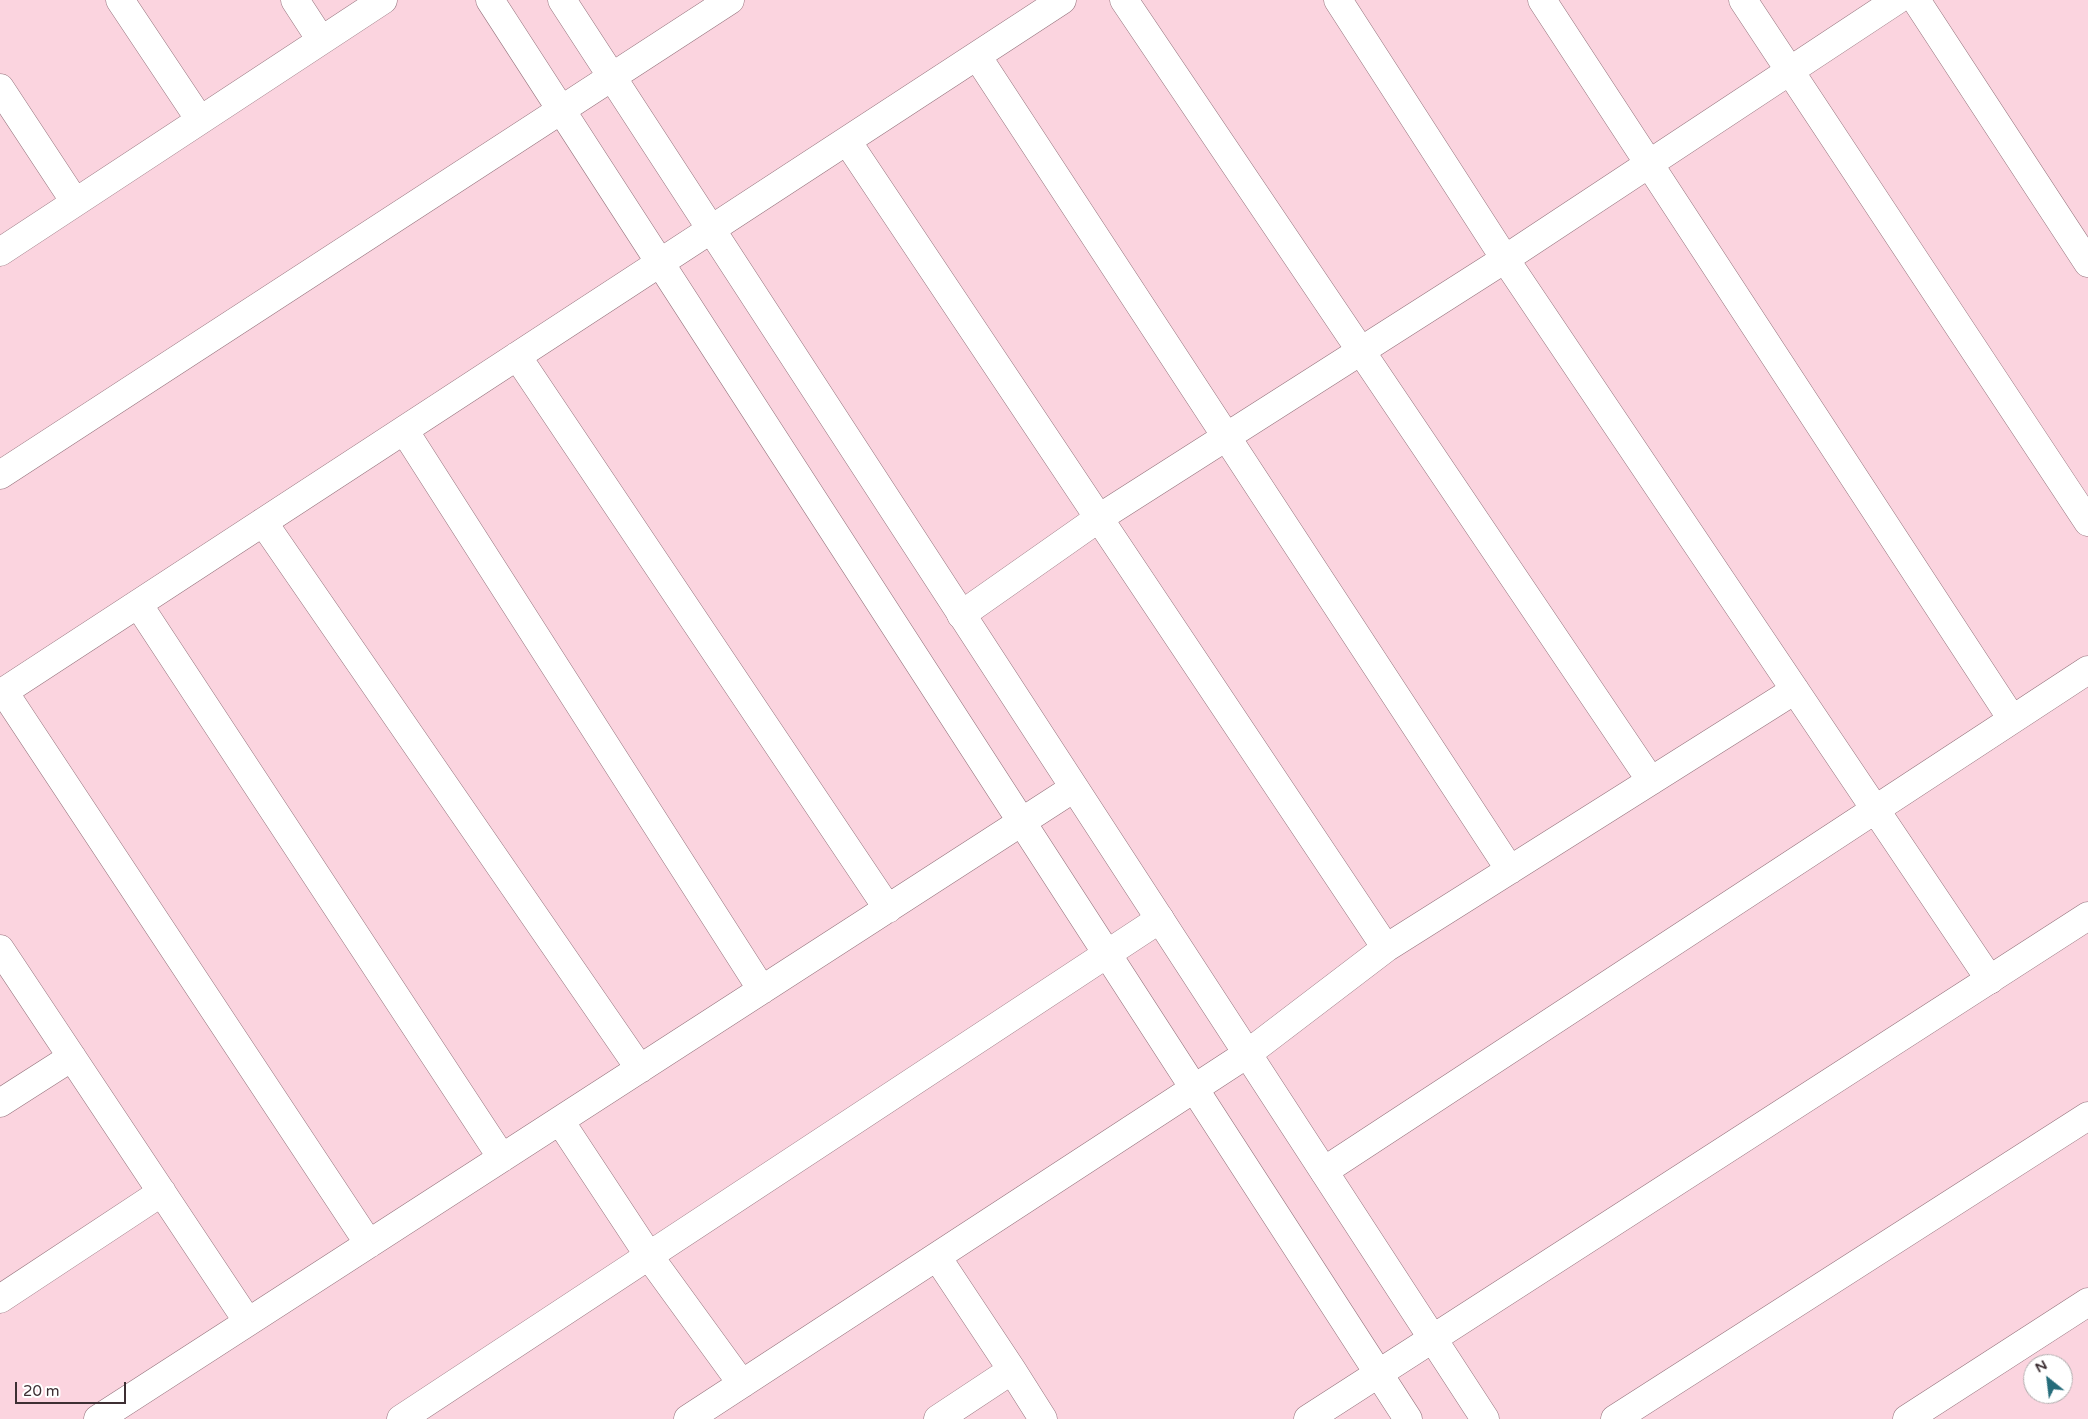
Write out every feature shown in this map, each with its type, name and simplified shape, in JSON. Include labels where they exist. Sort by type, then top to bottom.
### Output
[{"type":"street","points":[[120,0],[200,120]]},
{"type":"street","points":[[294,0],[321,40]]},
{"type":"street","points":[[0,252],[383,0]]},
{"type":"street","points":[[490,0],[1408,1419]]},
{"type":"street","points":[[562,0],[1485,1419]]},
{"type":"street","points":[[0,475],[730,0]]},
{"type":"street","points":[[369,1244],[2,693],[1062,0]]},
{"type":"street","points":[[1124,0],[1651,781]]},
{"type":"street","points":[[1338,0],[1505,260],[1990,980]]},
{"type":"street","points":[[1542,0],[2012,719]]},
{"type":"street","points":[[1743,0],[2088,522]]},
{"type":"street","points":[[961,615],[1099,518],[1505,260],[1898,0]]},
{"type":"street","points":[[1916,0],[2088,263]]},
{"type":"street","points":[[977,56],[1510,870]]},
{"type":"street","points":[[0,88],[76,202]]},
{"type":"street","points":[[847,141],[1386,948]]},
{"type":"street","points":[[517,356],[888,909]]},
{"type":"street","points":[[404,430],[762,990]]},
{"type":"street","points":[[263,522],[640,1069]]},
{"type":"street","points":[[138,604],[502,1158]]},
{"type":"street","points":[[1324,1171],[2088,670]]},
{"type":"street","points":[[688,1419],[1248,1054],[1386,948],[1795,690]]},
{"type":"street","points":[[98,1419],[1074,788]]},
{"type":"street","points":[[1308,1419],[2088,916]]},
{"type":"street","points":[[401,1419],[1160,919]]},
{"type":"street","points":[[0,948],[248,1322]]},
{"type":"street","points":[[0,1103],[72,1057]]},
{"type":"street","points":[[1615,1419],[2088,1116]]},
{"type":"street","points":[[560,1121],[649,1256],[742,1384]]},
{"type":"street","points":[[0,1299],[162,1192]]},
{"type":"street","points":[[937,1257],[1043,1419]]},
{"type":"street","points":[[1907,1419],[2088,1302]]},
{"type":"street","points":[[938,1419],[1012,1370]]}]
